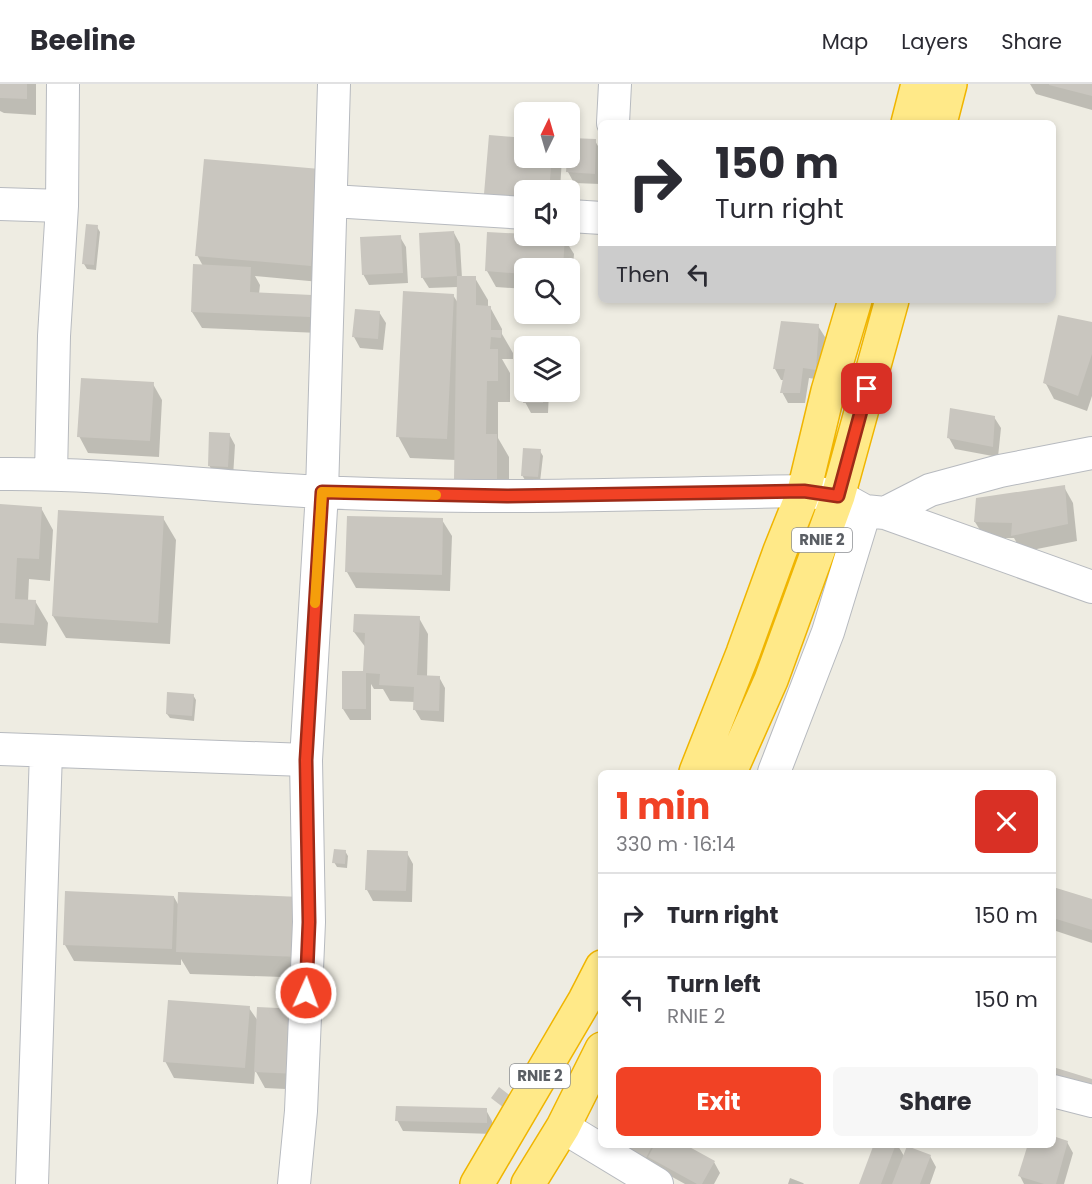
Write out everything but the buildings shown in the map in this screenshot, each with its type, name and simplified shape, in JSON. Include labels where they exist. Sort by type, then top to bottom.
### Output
[{"type":"highway","points":[[909,120],[918,84]]},
{"type":"highway","points":[[941,120],[950,84]]},
{"type":"highway","name":"RNIE 2","points":[[697,770],[804,491],[828,391],[854,303]]},
{"type":"highway","name":"RNIE 2","points":[[731,770],[771,680],[863,507],[892,303]]},
{"type":"highway","name":"RNIE 2","points":[[477,1184],[598,976]]},
{"type":"highway","name":"RNIE 2","points":[[528,1184],[563,1127],[598,1057]]},
{"type":"street","points":[[51,474],[54,336],[62,206],[63,84]]},
{"type":"street","points":[[294,1184],[301,1111],[309,922],[306,760],[322,492],[334,84]]},
{"type":"street","points":[[613,120],[615,84]]},
{"type":"street","points":[[332,201],[514,212]]},
{"type":"street","points":[[0,204],[62,206]]},
{"type":"street","points":[[580,217],[598,218]]},
{"type":"street","points":[[863,507],[1000,471],[1092,453]]},
{"type":"street","points":[[0,474],[51,474],[322,492],[507,496],[804,491],[863,507],[1092,587]]},
{"type":"street","points":[[775,770],[828,632],[863,507]]},
{"type":"street","points":[[0,749],[306,760]]},
{"type":"street","points":[[32,1184],[46,751]]},
{"type":"street","points":[[1056,1091],[1092,1101]]},
{"type":"street","points":[[563,1127],[657,1184]]},
{"type":"slow traffic","points":[[315,603],[322,492],[436,495]]},
{"type":"route","points":[[306,993],[309,922],[306,760],[322,492],[507,496],[804,491],[838,496],[867,389]]}]
